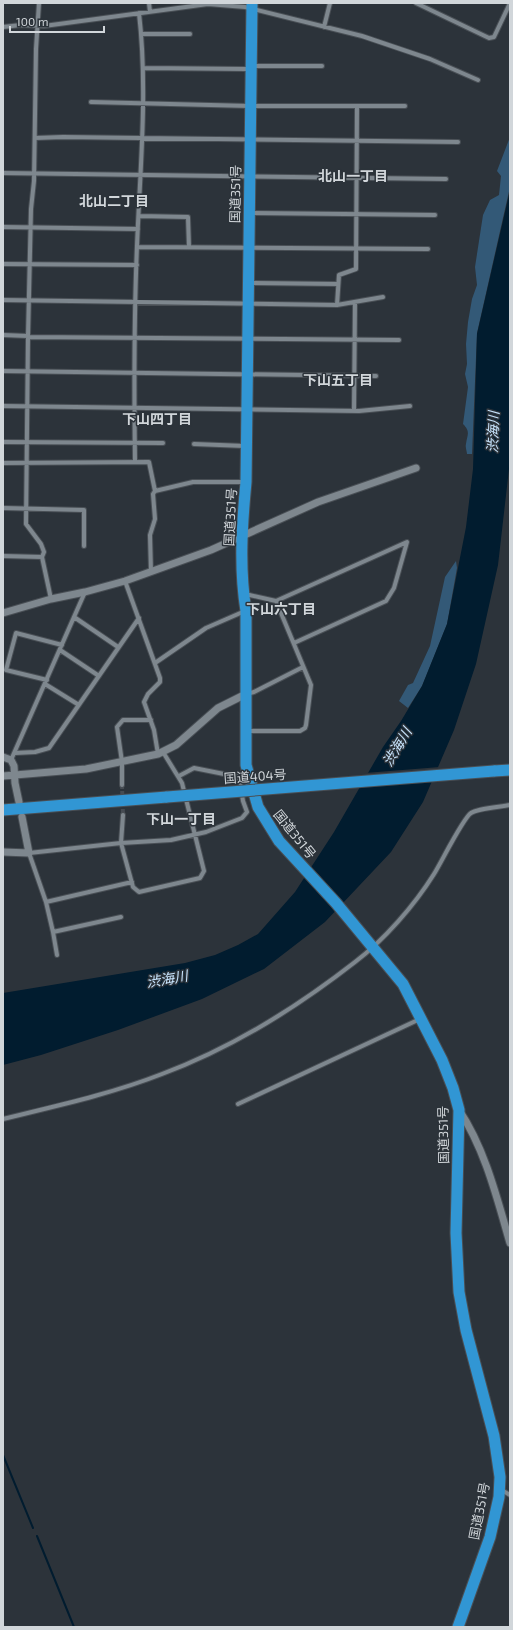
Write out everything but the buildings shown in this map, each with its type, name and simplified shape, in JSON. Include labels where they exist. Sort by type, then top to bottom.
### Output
[{"type":"highway","name":"国道351号","points":[[252,6],[248,213],[249,249],[246,374],[246,482],[242,536],[243,593],[246,611],[246,765],[258,807],[279,841],[371,945],[403,984],[422,1018],[442,1060],[453,1088],[459,1110],[456,1233],[459,1292],[466,1330],[496,1447],[499,1489],[490,1537],[458,1627]]},
{"type":"highway","name":"国道404号","points":[[3,810],[510,770]]},
{"type":"street","points":[[39,3],[36,49],[34,174],[28,336],[28,462],[26,524],[30,532],[41,544],[44,552],[42,557],[51,599]]},
{"type":"street","points":[[149,3],[150,12]]},
{"type":"street","points":[[324,27],[330,3]]},
{"type":"street","points":[[416,3],[489,38],[494,37],[510,3]]},
{"type":"street","points":[[3,27],[38,25],[208,4],[252,6],[324,27],[362,36],[430,59],[478,80]]},
{"type":"street","points":[[135,461],[134,408],[136,265],[142,175],[143,103],[142,34],[139,13]]},
{"type":"street","points":[[142,34],[190,34]]},
{"type":"street","points":[[143,68],[251,69],[254,66],[322,66]]},
{"type":"street","points":[[91,102],[250,106],[405,106]]},
{"type":"street","points":[[337,305],[339,275],[356,270],[357,106]]},
{"type":"street","points":[[35,138],[63,137],[357,142],[458,142]]},
{"type":"street","points":[[3,174],[446,178]]},
{"type":"street","points":[[248,213],[435,215]]},
{"type":"street","points":[[139,216],[188,217],[189,247]]},
{"type":"street","points":[[3,227],[138,229]]},
{"type":"street","points":[[137,247],[356,250],[428,249]]},
{"type":"street","points":[[3,264],[136,265]]},
{"type":"street","points":[[248,283],[338,284]]},
{"type":"street","points":[[3,300],[337,305],[383,298]]},
{"type":"street","points":[[354,410],[355,302]]},
{"type":"street","points":[[3,336],[399,340]]},
{"type":"street","points":[[3,371],[376,376]]},
{"type":"street","points":[[3,406],[354,410],[410,406]]},
{"type":"street","points":[[3,442],[163,443]]},
{"type":"street","points":[[194,444],[246,446]]},
{"type":"street","points":[[3,463],[149,462],[155,491],[153,494],[155,519],[150,535],[151,572]]},
{"type":"street","points":[[3,613],[51,599],[85,592],[125,581],[151,572],[211,550],[330,498],[416,468]]},
{"type":"street","points":[[155,491],[193,482],[246,482]]},
{"type":"street","points":[[3,508],[84,510],[84,546]]},
{"type":"street","points":[[243,593],[276,601],[407,542],[394,588],[386,601],[294,643]]},
{"type":"street","points":[[3,556],[42,557]]},
{"type":"street","points":[[123,815],[121,843],[133,887],[139,892],[200,878],[204,871],[184,790],[179,776],[160,753],[151,720],[144,702],[148,694],[160,682],[155,663],[125,581]]},
{"type":"street","points":[[19,802],[15,783],[15,774],[11,760],[85,592]]},
{"type":"street","points":[[246,731],[300,731],[305,728],[311,685],[276,601]]},
{"type":"street","points":[[155,663],[206,628],[246,611]]},
{"type":"street","points":[[74,617],[118,648]]},
{"type":"street","points":[[15,753],[35,752],[49,748],[139,618]]},
{"type":"street","points":[[62,644],[16,634],[6,670],[46,682],[79,705]]},
{"type":"street","points":[[60,650],[99,676]]},
{"type":"street","points":[[3,776],[59,772],[122,762],[160,753],[176,745],[218,708],[303,667]]},
{"type":"street","points":[[122,785],[122,762],[117,727],[123,720],[151,720]]},
{"type":"street","points":[[3,757],[11,760]]},
{"type":"street","points":[[3,852],[29,853],[121,843],[156,842],[195,835],[236,820],[247,812],[243,800],[239,777],[246,765]]},
{"type":"street","points":[[179,776],[194,768],[239,777]]},
{"type":"street","points":[[3,1119],[130,1085],[174,1069],[220,1049],[295,1006],[371,945],[433,875],[467,817],[477,811],[510,805]]},
{"type":"street","points":[[22,817],[29,853],[46,902],[57,955]]},
{"type":"street","points":[[46,902],[132,882]]},
{"type":"street","points":[[53,932],[121,917]]},
{"type":"street","points":[[238,1104],[422,1018]]},
{"type":"street","points":[[459,1110],[469,1125],[484,1161],[510,1244]]},
{"type":"street","points":[[499,1489],[510,1495]]},
{"type":"shaded area","points":[[510,137],[510,187],[477,333],[472,454],[467,454],[466,445],[468,431],[463,424],[468,387],[465,374],[467,364],[466,344],[472,299],[477,285],[475,267],[483,215],[490,200],[499,195],[501,176],[497,171]]},
{"type":"shaded area","points":[[456,561],[457,568],[447,624],[422,686],[408,708],[399,701],[408,685],[413,683],[430,646],[445,577]]},
{"type":"water","name":"渋海川","points":[[510,190],[509,469],[498,565],[476,664],[454,730],[423,802],[391,852],[325,922],[264,969],[202,999],[118,1030],[41,1055],[3,1065],[3,993],[185,963],[215,955],[258,934],[295,892],[334,832],[383,747],[422,686],[447,624],[466,527],[473,469],[477,334]]},
{"type":"pier","points":[[440,767],[435,780],[358,786],[365,773]]},
{"type":"waterway","points":[[3,1455],[33,1528]]},
{"type":"waterway","points":[[37,1536],[74,1627]]},
{"type":"tunnel","points":[[122,785],[123,815]]},
{"type":"district","name":"北山一丁目","points":[[353,176]]},
{"type":"district","name":"北山二丁目","points":[[114,201]]},
{"type":"district","name":"下山五丁目","points":[[338,380]]},
{"type":"district","name":"下山四丁目","points":[[157,419]]},
{"type":"district","name":"下山六丁目","points":[[281,609]]},
{"type":"district","name":"下山一丁目","points":[[181,819]]}]
